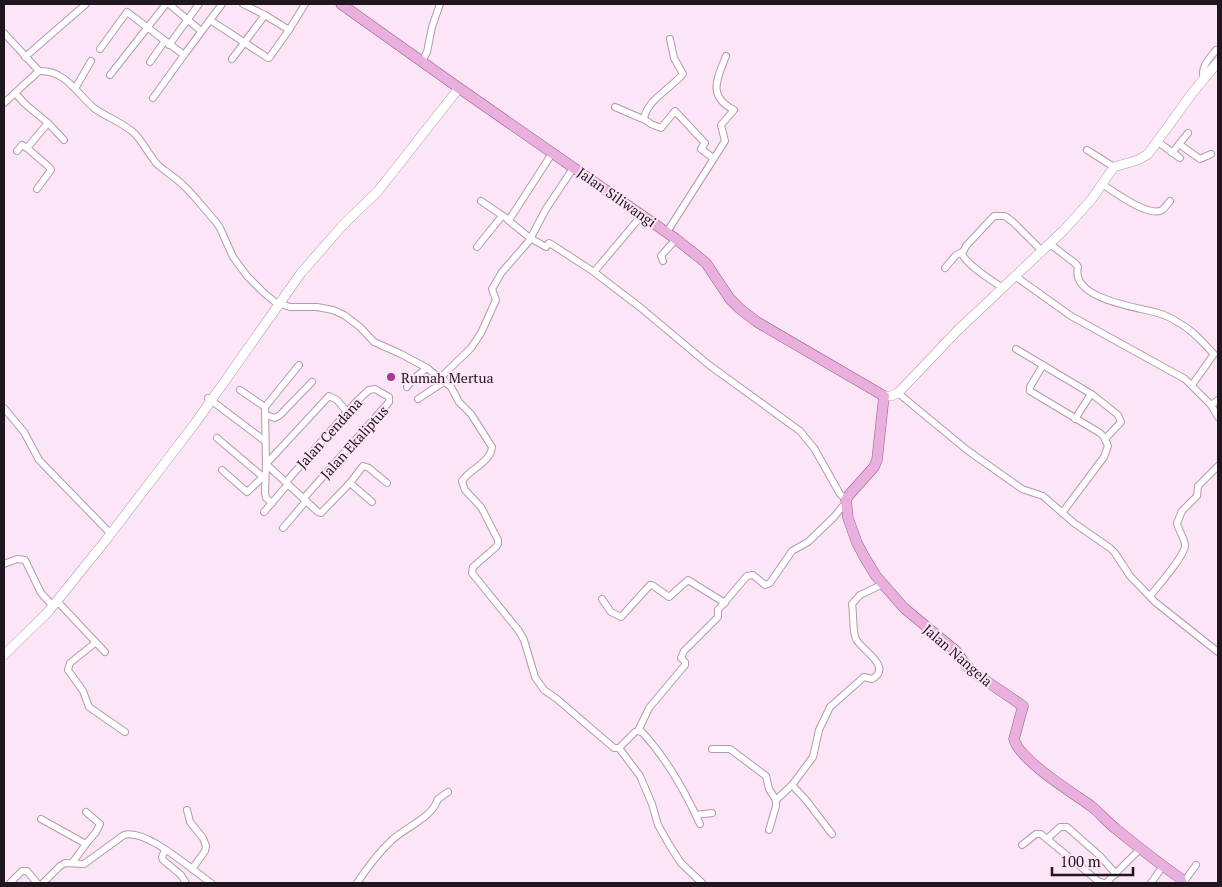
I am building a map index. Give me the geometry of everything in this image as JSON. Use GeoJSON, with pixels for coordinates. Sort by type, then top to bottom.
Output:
{"type":"FeatureCollection","features":[{"type":"Feature","properties":{"kind":"main road","name":"Jalan Siliwangi"},"geometry":{"type":"LineString","coordinates":[[341,4],[667,232],[706,263],[730,299],[751,317],[884,396]]}},
{"type":"Feature","properties":{"kind":"main road"},"geometry":{"type":"LineString","coordinates":[[846,503],[850,494],[867,476],[877,460],[884,396]]}},
{"type":"Feature","properties":{"kind":"main road","name":"Jalan Nangela"},"geometry":{"type":"LineString","coordinates":[[846,503],[848,518],[857,543],[869,565],[883,584],[904,608],[956,651],[973,672],[1023,706],[1014,739],[1015,743],[1029,760],[1090,805],[1140,849],[1180,878],[1182,883]]}},
{"type":"Feature","properties":{"kind":"street"},"geometry":{"type":"LineString","coordinates":[[25,57],[86,4]]}},
{"type":"Feature","properties":{"kind":"street"},"geometry":{"type":"LineString","coordinates":[[110,75],[167,4],[201,30]]}},
{"type":"Feature","properties":{"kind":"street"},"geometry":{"type":"LineString","coordinates":[[150,62],[188,20],[199,4]]}},
{"type":"Feature","properties":{"kind":"street"},"geometry":{"type":"LineString","coordinates":[[153,98],[201,30],[222,4]]}},
{"type":"Feature","properties":{"kind":"street"},"geometry":{"type":"LineString","coordinates":[[242,4],[265,14],[289,30]]}},
{"type":"Feature","properties":{"kind":"street"},"geometry":{"type":"LineString","coordinates":[[210,20],[269,58],[306,4]]}},
{"type":"Feature","properties":{"kind":"street"},"geometry":{"type":"LineString","coordinates":[[422,62],[427,52],[432,27],[440,4]]}},
{"type":"Feature","properties":{"kind":"street"},"geometry":{"type":"LineString","coordinates":[[100,49],[127,12],[184,55]]}},
{"type":"Feature","properties":{"kind":"street"},"geometry":{"type":"LineString","coordinates":[[232,59],[265,14]]}},
{"type":"Feature","properties":{"kind":"street"},"geometry":{"type":"LineString","coordinates":[[4,33],[39,71],[62,77],[76,87],[93,106],[136,135],[155,161],[186,187],[220,228],[228,249],[240,268],[259,289],[277,302],[290,307],[302,306],[333,310],[352,321],[374,342],[427,368],[442,379],[454,392],[459,402],[471,414],[492,447],[489,457],[465,477],[462,482],[465,490],[481,507],[498,540],[496,547],[473,567],[472,573],[519,631],[524,640],[535,677],[544,690],[614,748],[619,748],[640,776],[652,804],[658,825],[670,846],[681,863],[702,883]]}},
{"type":"Feature","properties":{"kind":"street"},"geometry":{"type":"LineString","coordinates":[[645,120],[645,114],[656,98],[683,74],[674,58],[670,39]]}},
{"type":"Feature","properties":{"kind":"street"},"geometry":{"type":"LineString","coordinates":[[1204,79],[1202,74],[1203,67],[1216,50]]}},
{"type":"Feature","properties":{"kind":"street"},"geometry":{"type":"LineString","coordinates":[[667,232],[725,141],[721,125],[734,110],[722,102],[717,93],[718,81],[726,56]]}},
{"type":"Feature","properties":{"kind":"street"},"geometry":{"type":"LineString","coordinates":[[76,87],[91,61]]}},
{"type":"Feature","properties":{"kind":"street"},"geometry":{"type":"LineString","coordinates":[[884,396],[898,393],[957,331],[1050,244],[1074,219],[1114,167],[1145,156],[1158,142],[1218,62]]}},
{"type":"Feature","properties":{"kind":"street"},"geometry":{"type":"LineString","coordinates":[[4,102],[39,71]]}},
{"type":"Feature","properties":{"kind":"street"},"geometry":{"type":"LineString","coordinates":[[4,655],[53,604],[133,501],[210,399],[277,302],[300,273],[342,225],[378,191],[397,169],[458,87]]}},
{"type":"Feature","properties":{"kind":"street"},"geometry":{"type":"LineString","coordinates":[[15,93],[64,140]]}},
{"type":"Feature","properties":{"kind":"street"},"geometry":{"type":"LineString","coordinates":[[615,106],[661,128],[675,111],[705,143],[701,150],[713,158]]}},
{"type":"Feature","properties":{"kind":"street"},"geometry":{"type":"LineString","coordinates":[[27,148],[48,123]]}},
{"type":"Feature","properties":{"kind":"street"},"geometry":{"type":"LineString","coordinates":[[1172,153],[1188,134]]}},
{"type":"Feature","properties":{"kind":"street"},"geometry":{"type":"LineString","coordinates":[[1158,142],[1180,158]]}},
{"type":"Feature","properties":{"kind":"street"},"geometry":{"type":"LineString","coordinates":[[1179,144],[1200,159],[1211,154]]}},
{"type":"Feature","properties":{"kind":"street"},"geometry":{"type":"LineString","coordinates":[[17,151],[22,145],[51,170],[37,189]]}},
{"type":"Feature","properties":{"kind":"street"},"geometry":{"type":"LineString","coordinates":[[1087,150],[1114,167]]}},
{"type":"Feature","properties":{"kind":"street"},"geometry":{"type":"LineString","coordinates":[[508,220],[553,152]]}},
{"type":"Feature","properties":{"kind":"street"},"geometry":{"type":"LineString","coordinates":[[418,399],[442,379],[468,351],[481,333],[496,300],[492,289],[502,272],[523,249],[546,209],[574,167]]}},
{"type":"Feature","properties":{"kind":"street"},"geometry":{"type":"LineString","coordinates":[[1102,184],[1152,212],[1162,210],[1170,201]]}},
{"type":"Feature","properties":{"kind":"street"},"geometry":{"type":"LineString","coordinates":[[481,201],[530,238],[546,248],[549,243],[552,244],[594,272],[641,308],[709,366],[800,431],[814,448],[846,503],[803,546],[792,551],[770,584],[766,585],[753,575],[749,575],[718,610],[718,617],[681,656],[685,665],[649,708],[638,731],[634,732],[619,748]]}},
{"type":"Feature","properties":{"kind":"street"},"geometry":{"type":"LineString","coordinates":[[594,272],[642,215]]}},
{"type":"Feature","properties":{"kind":"street"},"geometry":{"type":"LineString","coordinates":[[946,268],[994,216],[999,215],[1005,216],[1013,222],[1042,251]]}},
{"type":"Feature","properties":{"kind":"street"},"geometry":{"type":"LineString","coordinates":[[478,247],[502,216]]}},
{"type":"Feature","properties":{"kind":"street"},"geometry":{"type":"LineString","coordinates":[[663,261],[661,256],[676,239]]}},
{"type":"Feature","properties":{"kind":"street"},"geometry":{"type":"LineString","coordinates":[[1050,244],[1076,264],[1078,267],[1076,272],[1078,280],[1083,286],[1113,302],[1159,314],[1180,323],[1216,355],[1192,384]]}},
{"type":"Feature","properties":{"kind":"street"},"geometry":{"type":"LineString","coordinates":[[962,252],[963,257],[1003,288]]}},
{"type":"Feature","properties":{"kind":"street"},"geometry":{"type":"LineString","coordinates":[[1015,276],[1071,316],[1169,369],[1192,384],[1211,405],[1218,417]]}},
{"type":"Feature","properties":{"kind":"street"},"geometry":{"type":"LineString","coordinates":[[1016,349],[1091,394],[1118,415],[1120,420],[1118,426],[1105,439]]}},
{"type":"Feature","properties":{"kind":"street"},"geometry":{"type":"LineString","coordinates":[[272,503],[266,498],[264,476],[266,464],[265,407],[299,365]]}},
{"type":"Feature","properties":{"kind":"street"},"geometry":{"type":"LineString","coordinates":[[1044,365],[1030,387],[1030,391],[1100,433],[1108,446],[1107,453],[1062,513]]}},
{"type":"Feature","properties":{"kind":"street"},"geometry":{"type":"LineString","coordinates":[[407,387],[413,379],[427,368]]}},
{"type":"Feature","properties":{"kind":"street"},"geometry":{"type":"LineString","coordinates":[[266,416],[275,418],[280,415],[312,382]]}},
{"type":"Feature","properties":{"kind":"street","name":"Jalan Cendana"},"geometry":{"type":"LineString","coordinates":[[264,512],[347,412],[366,393],[374,389]]}},
{"type":"Feature","properties":{"kind":"street","name":"Jalan Ekaliptus"},"geometry":{"type":"LineString","coordinates":[[305,500],[389,402],[390,397],[374,389]]}},
{"type":"Feature","properties":{"kind":"street"},"geometry":{"type":"LineString","coordinates":[[240,390],[265,407]]}},
{"type":"Feature","properties":{"kind":"street"},"geometry":{"type":"LineString","coordinates":[[898,393],[967,450],[1022,489],[1043,496],[1074,523],[1110,548],[1130,576],[1150,596],[1218,652]]}},
{"type":"Feature","properties":{"kind":"street"},"geometry":{"type":"LineString","coordinates":[[1075,419],[1091,394]]}},
{"type":"Feature","properties":{"kind":"street"},"geometry":{"type":"LineString","coordinates":[[266,464],[329,396],[337,400],[347,412]]}},
{"type":"Feature","properties":{"kind":"street"},"geometry":{"type":"LineString","coordinates":[[210,399],[265,441]]}},
{"type":"Feature","properties":{"kind":"street"},"geometry":{"type":"LineString","coordinates":[[1211,405],[1218,400]]}},
{"type":"Feature","properties":{"kind":"street"},"geometry":{"type":"LineString","coordinates":[[4,408],[24,432],[39,460],[108,531]]}},
{"type":"Feature","properties":{"kind":"street"},"geometry":{"type":"LineString","coordinates":[[217,438],[264,476]]}},
{"type":"Feature","properties":{"kind":"street"},"geometry":{"type":"LineString","coordinates":[[266,464],[318,512],[324,512],[365,465],[387,483]]}},
{"type":"Feature","properties":{"kind":"street"},"geometry":{"type":"LineString","coordinates":[[1150,596],[1169,572],[1185,546],[1177,523],[1182,511],[1197,496],[1198,486],[1218,466]]}},
{"type":"Feature","properties":{"kind":"street"},"geometry":{"type":"LineString","coordinates":[[222,470],[247,492],[264,476]]}},
{"type":"Feature","properties":{"kind":"street"},"geometry":{"type":"LineString","coordinates":[[350,483],[372,502]]}},
{"type":"Feature","properties":{"kind":"street"},"geometry":{"type":"LineString","coordinates":[[283,528],[305,500]]}},
{"type":"Feature","properties":{"kind":"street"},"geometry":{"type":"LineString","coordinates":[[4,648],[44,610],[53,604],[133,501]]}},
{"type":"Feature","properties":{"kind":"street"},"geometry":{"type":"LineString","coordinates":[[4,564],[17,558],[25,560],[42,593],[105,652]]}},
{"type":"Feature","properties":{"kind":"street"},"geometry":{"type":"LineString","coordinates":[[602,599],[611,612],[621,617],[651,585],[669,597],[688,580],[725,603]]}},
{"type":"Feature","properties":{"kind":"street"},"geometry":{"type":"LineString","coordinates":[[776,800],[792,785],[813,756],[819,730],[830,707],[864,677],[872,679],[876,676],[879,669],[877,662],[855,638],[852,604],[860,596],[883,584]]}},
{"type":"Feature","properties":{"kind":"street"},"geometry":{"type":"LineString","coordinates":[[707,593],[713,586]]}},
{"type":"Feature","properties":{"kind":"street"},"geometry":{"type":"LineString","coordinates":[[95,642],[70,663],[68,670],[83,691],[89,707],[125,732]]}},
{"type":"Feature","properties":{"kind":"street"},"geometry":{"type":"LineString","coordinates":[[638,731],[650,741],[662,757],[679,783],[700,824]]}},
{"type":"Feature","properties":{"kind":"street"},"geometry":{"type":"LineString","coordinates":[[712,749],[730,749],[766,776],[769,789],[776,800],[775,811],[769,830]]}},
{"type":"Feature","properties":{"kind":"street"},"geometry":{"type":"LineString","coordinates":[[792,785],[832,834]]}},
{"type":"Feature","properties":{"kind":"street"},"geometry":{"type":"LineString","coordinates":[[357,883],[382,850],[393,839],[428,814],[436,805],[438,799],[448,792]]}},
{"type":"Feature","properties":{"kind":"street"},"geometry":{"type":"LineString","coordinates":[[187,810],[190,822],[203,838],[206,846],[205,851],[192,869]]}},
{"type":"Feature","properties":{"kind":"street"},"geometry":{"type":"LineString","coordinates":[[72,863],[100,824],[86,812]]}},
{"type":"Feature","properties":{"kind":"street"},"geometry":{"type":"LineString","coordinates":[[696,815],[712,813]]}},
{"type":"Feature","properties":{"kind":"street"},"geometry":{"type":"LineString","coordinates":[[41,819],[86,844]]}},
{"type":"Feature","properties":{"kind":"street"},"geometry":{"type":"LineString","coordinates":[[1047,839],[1060,827],[1066,827],[1100,856],[1116,874]]}},
{"type":"Feature","properties":{"kind":"street"},"geometry":{"type":"LineString","coordinates":[[43,883],[60,866],[66,863],[84,864],[124,835],[130,833],[138,835],[164,850],[210,883]]}},
{"type":"Feature","properties":{"kind":"street"},"geometry":{"type":"LineString","coordinates":[[1022,844],[1036,834],[1041,834],[1098,881],[1105,883],[1140,849]]}},
{"type":"Feature","properties":{"kind":"street"},"geometry":{"type":"LineString","coordinates":[[164,850],[163,860],[181,874],[186,883]]}},
{"type":"Feature","properties":{"kind":"street"},"geometry":{"type":"LineString","coordinates":[[1182,883],[1196,864]]}},
{"type":"Feature","properties":{"kind":"street"},"geometry":{"type":"LineString","coordinates":[[1151,883],[1163,866]]}},
{"type":"Feature","properties":{"kind":"street"},"geometry":{"type":"LineString","coordinates":[[10,883],[22,871],[27,871],[37,883]]}},
{"type":"Feature","properties":{"kind":"place","name":"Rumah Mertua"},"geometry":{"type":"Point","coordinates":[391,377]}}]}
